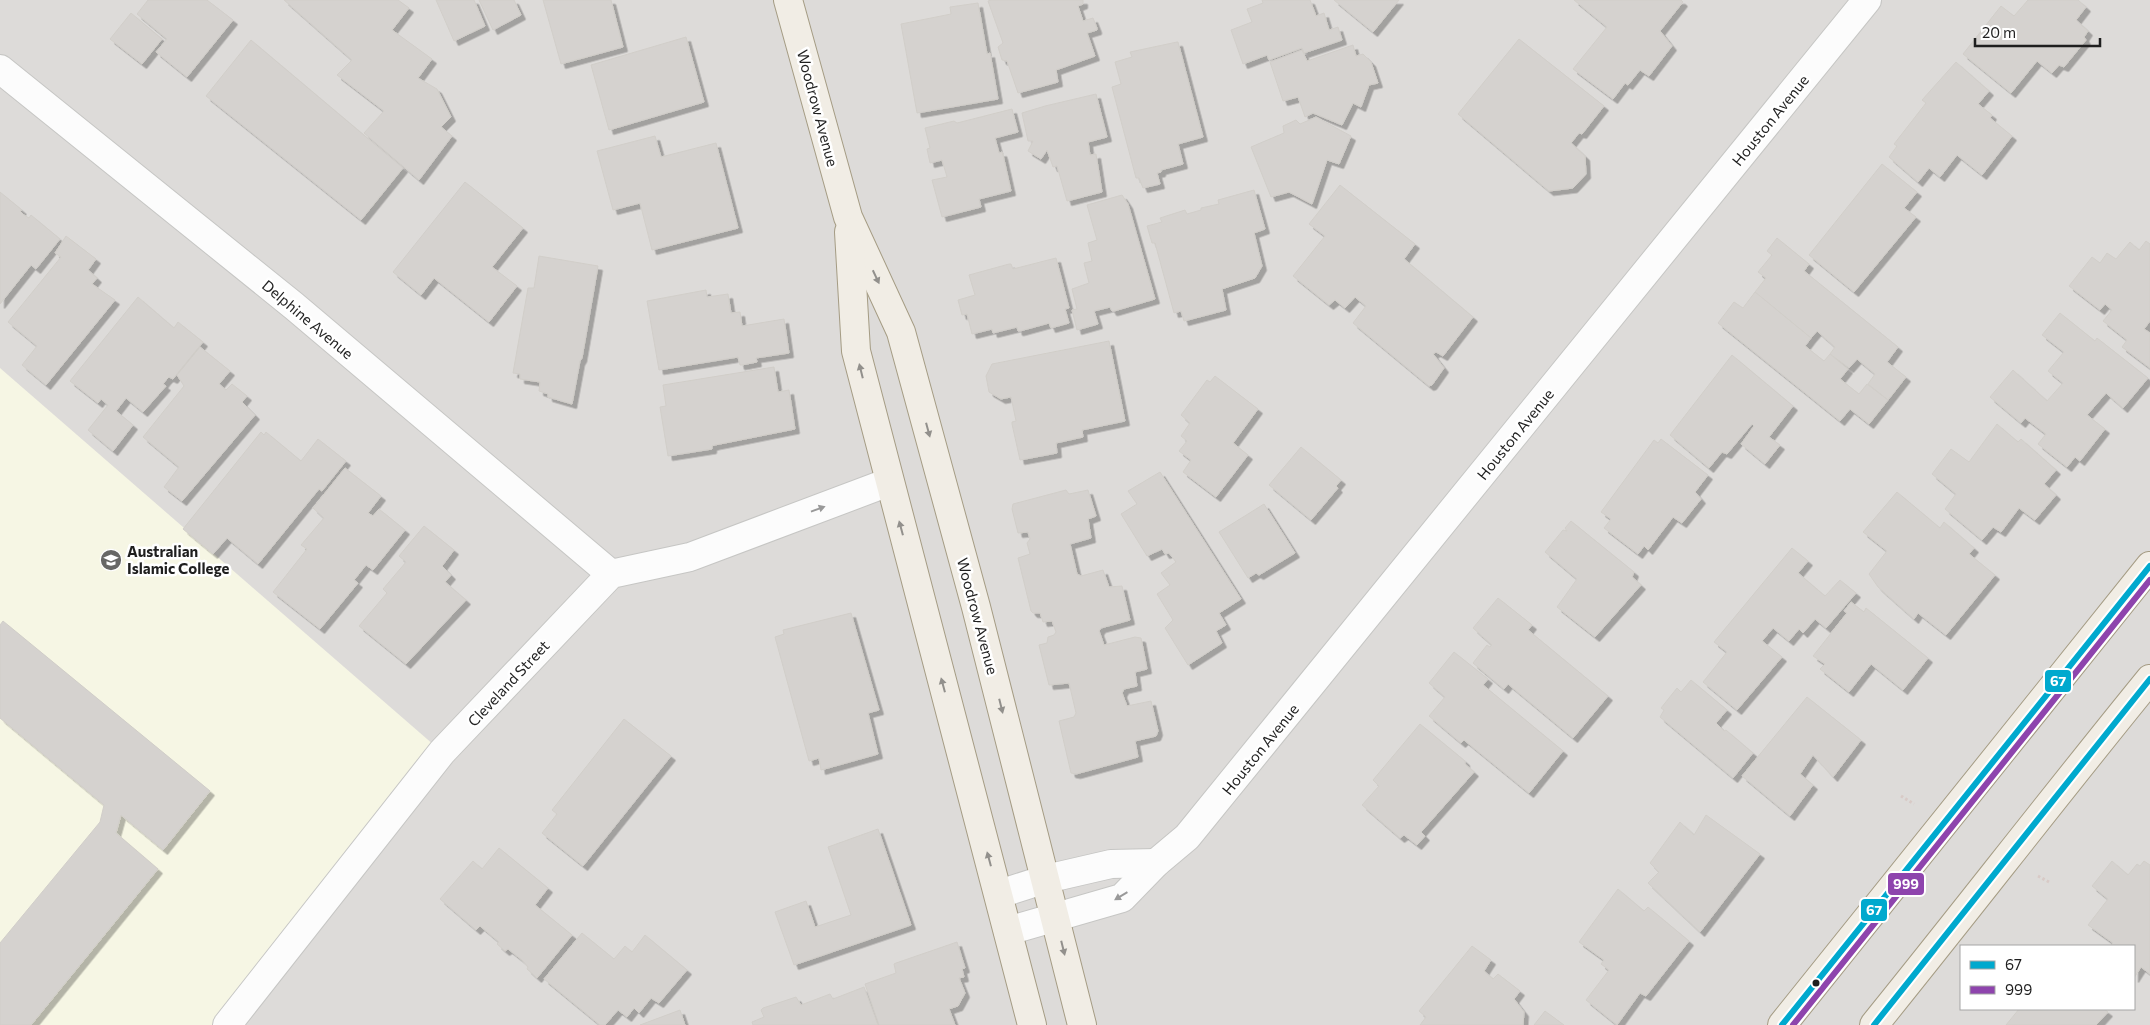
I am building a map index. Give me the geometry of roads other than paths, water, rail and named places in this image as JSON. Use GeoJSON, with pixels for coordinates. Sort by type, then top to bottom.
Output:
{"type":"FeatureCollection","features":[{"type":"Feature","properties":{"kind":"main road","name":"Woodrow Avenue"},"geometry":{"type":"LineString","coordinates":[[788,0],[848,217],[901,332],[976,607],[1082,1025]]}},
{"type":"Feature","properties":{"kind":"main road","name":"Woodrow Avenue"},"geometry":{"type":"LineString","coordinates":[[848,217],[856,351],[1032,1025]]}},
{"type":"Feature","properties":{"kind":"main road"},"geometry":{"type":"LineString","coordinates":[[1782,1025],[2150,566]]}},
{"type":"Feature","properties":{"kind":"main road"},"geometry":{"type":"LineString","coordinates":[[1874,1025],[2003,866],[2059,790],[2150,678]]}},
{"type":"Feature","properties":{"kind":"street","name":"Houston Avenue"},"geometry":{"type":"LineString","coordinates":[[1008,931],[1122,898],[1156,863],[1187,837],[1867,0]]}},
{"type":"Feature","properties":{"kind":"street","name":"Delphine Avenue"},"geometry":{"type":"LineString","coordinates":[[0,69],[294,306],[611,574]]}},
{"type":"Feature","properties":{"kind":"street"},"geometry":{"type":"LineString","coordinates":[[611,574],[690,557],[889,482]]}},
{"type":"Feature","properties":{"kind":"street","name":"Cleveland Street"},"geometry":{"type":"LineString","coordinates":[[227,1025],[442,752],[611,574]]}},
{"type":"Feature","properties":{"kind":"street"},"geometry":{"type":"LineString","coordinates":[[999,894],[1046,879],[1111,864],[1156,863]]}},
{"type":"Feature","properties":{"kind":"place","name":"Australian Islamic College"},"geometry":{"type":"Point","coordinates":[111,560]}}]}
